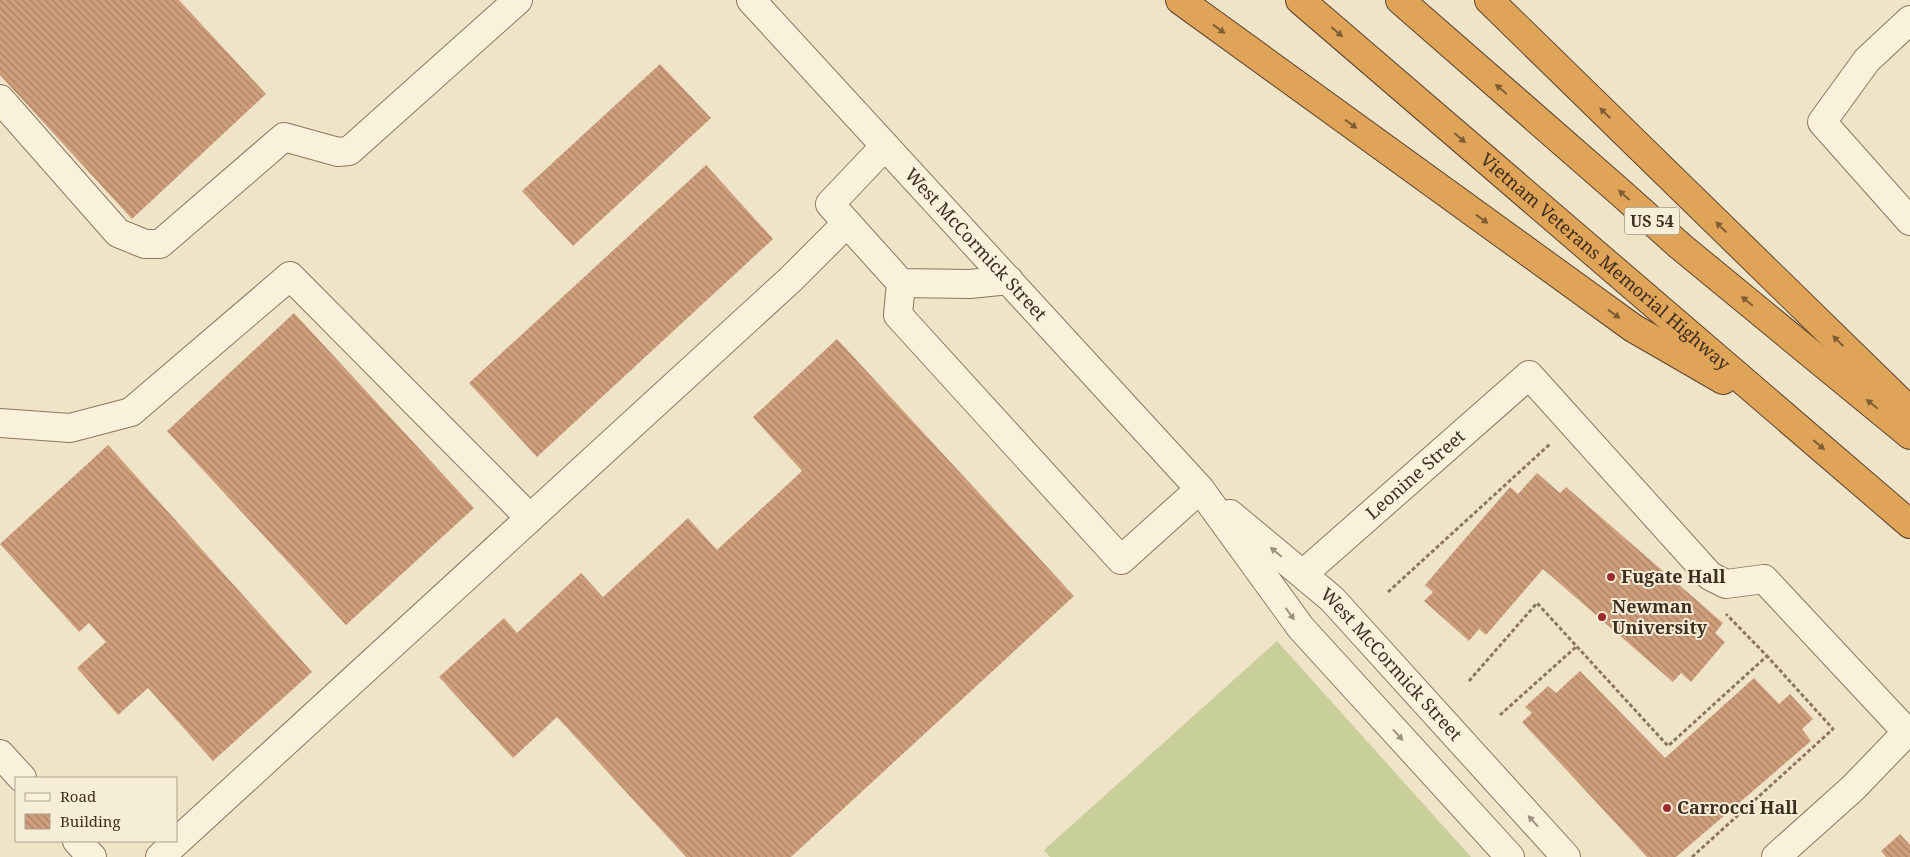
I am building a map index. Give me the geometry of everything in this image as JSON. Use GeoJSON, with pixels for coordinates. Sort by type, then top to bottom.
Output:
{"type":"FeatureCollection","features":[{"type":"Feature","properties":{"kind":"highway"},"geometry":{"type":"LineString","coordinates":[[1180,0],[1633,328],[1782,414]]}},
{"type":"Feature","properties":{"kind":"highway","name":"Vietnam Veterans Memorial Highway"},"geometry":{"type":"LineString","coordinates":[[1300,0],[1910,524]]}},
{"type":"Feature","properties":{"kind":"highway","name":"US 54"},"geometry":{"type":"LineString","coordinates":[[1400,0],[1622,193],[1680,246],[1910,435]]}},
{"type":"Feature","properties":{"kind":"highway"},"geometry":{"type":"LineString","coordinates":[[1490,0],[1910,411]]}},
{"type":"Feature","properties":{"kind":"street"},"geometry":{"type":"LineString","coordinates":[[0,99],[118,233],[145,244],[160,244],[284,137],[338,152],[349,151],[518,0]]}},
{"type":"Feature","properties":{"kind":"street","name":"West McCormick Street"},"geometry":{"type":"LineString","coordinates":[[751,0],[1200,489],[1301,628],[1510,857]]}},
{"type":"Feature","properties":{"kind":"street"},"geometry":{"type":"LineString","coordinates":[[1910,20],[1867,60],[1822,122],[1910,221]]}},
{"type":"Feature","properties":{"kind":"street"},"geometry":{"type":"LineString","coordinates":[[885,146],[830,204],[901,283],[970,284],[1009,280]]}},
{"type":"Feature","properties":{"kind":"street"},"geometry":{"type":"LineString","coordinates":[[178,841],[791,279],[847,223]]}},
{"type":"Feature","properties":{"kind":"street"},"geometry":{"type":"LineString","coordinates":[[0,423],[70,428],[132,412],[290,276],[530,518]]}},
{"type":"Feature","properties":{"kind":"street"},"geometry":{"type":"LineString","coordinates":[[901,283],[898,315],[1121,560],[1200,489]]}},
{"type":"Feature","properties":{"kind":"street","name":"Leonine Street"},"geometry":{"type":"LineString","coordinates":[[1303,574],[1529,375],[1710,576],[1726,584],[1764,579],[1907,732],[1853,788],[1776,857]]}},
{"type":"Feature","properties":{"kind":"street","name":"West McCormick Street"},"geometry":{"type":"LineString","coordinates":[[1200,489],[1332,599],[1566,857]]}},
{"type":"Feature","properties":{"kind":"street"},"geometry":{"type":"LineString","coordinates":[[0,754],[21,777]]}},
{"type":"Feature","properties":{"kind":"street"},"geometry":{"type":"LineString","coordinates":[[78,842],[92,857]]}},
{"type":"Feature","properties":{"kind":"street"},"geometry":{"type":"LineString","coordinates":[[160,857],[176,842]]}},
{"type":"Feature","properties":{"kind":"path"},"geometry":{"type":"LineString","coordinates":[[1388,592],[1557,438]]}},
{"type":"Feature","properties":{"kind":"path"},"geometry":{"type":"LineString","coordinates":[[1469,680],[1537,603],[1668,746],[1767,656]]}},
{"type":"Feature","properties":{"kind":"path"},"geometry":{"type":"LineString","coordinates":[[1692,857],[1832,729],[1767,656],[1721,610]]}},
{"type":"Feature","properties":{"kind":"path"},"geometry":{"type":"LineString","coordinates":[[1500,714],[1576,646]]}},
{"type":"Feature","properties":{"kind":"green space"},"geometry":{"type":"Polygon","coordinates":[[[1277,641],[1471,857],[1050,857],[1044,850],[1277,641]]]}},
{"type":"Feature","properties":{"kind":"building"},"geometry":{"type":"Polygon","coordinates":[[[0,0],[179,0],[266,94],[132,219],[0,75],[0,0]]]}},
{"type":"Feature","properties":{"kind":"building"},"geometry":{"type":"Polygon","coordinates":[[[660,64],[711,118],[573,246],[522,191],[660,64]]]}},
{"type":"Feature","properties":{"kind":"building"},"geometry":{"type":"Polygon","coordinates":[[[706,165],[773,239],[537,457],[469,383],[706,165]]]}},
{"type":"Feature","properties":{"kind":"building"},"geometry":{"type":"Polygon","coordinates":[[[294,313],[474,508],[346,625],[167,431],[294,313]]]}},
{"type":"Feature","properties":{"kind":"building"},"geometry":{"type":"Polygon","coordinates":[[[837,339],[1074,596],[791,857],[686,857],[557,717],[513,758],[439,677],[504,618],[517,633],[581,573],[603,597],[688,518],[717,550],[802,471],[753,417],[837,339]]]}},
{"type":"Feature","properties":{"kind":"building"},"geometry":{"type":"Polygon","coordinates":[[[108,445],[312,672],[213,761],[148,688],[118,715],[77,668],[106,642],[89,623],[79,632],[0,544],[108,445]]]}},
{"type":"Feature","properties":{"kind":"building","name":"Fugate Hall"},"geometry":{"type":"Polygon","coordinates":[[[1537,473],[1560,493],[1566,487],[1723,623],[1715,633],[1725,642],[1691,682],[1681,673],[1673,682],[1543,569],[1486,635],[1479,629],[1469,641],[1424,601],[1433,592],[1425,585],[1510,487],[1518,494],[1537,473]]]}},
{"type":"Feature","properties":{"kind":"building","name":"Carrocci Hall"},"geometry":{"type":"Polygon","coordinates":[[[1580,671],[1665,758],[1754,678],[1779,704],[1790,694],[1813,719],[1802,729],[1811,741],[1676,857],[1647,857],[1522,722],[1532,713],[1525,707],[1548,686],[1556,693],[1580,671]]]}},
{"type":"Feature","properties":{"kind":"building"},"geometry":{"type":"Polygon","coordinates":[[[1900,834],[1910,845],[1910,857],[1886,857],[1881,851],[1900,834]]]}},
{"type":"Feature","properties":{"kind":"place","name":"Fugate Hall"},"geometry":{"type":"Point","coordinates":[1611,577]}},
{"type":"Feature","properties":{"kind":"place","name":"Newman University"},"geometry":{"type":"Point","coordinates":[1602,617]}},
{"type":"Feature","properties":{"kind":"place","name":"Carrocci Hall"},"geometry":{"type":"Point","coordinates":[1667,808]}}]}
